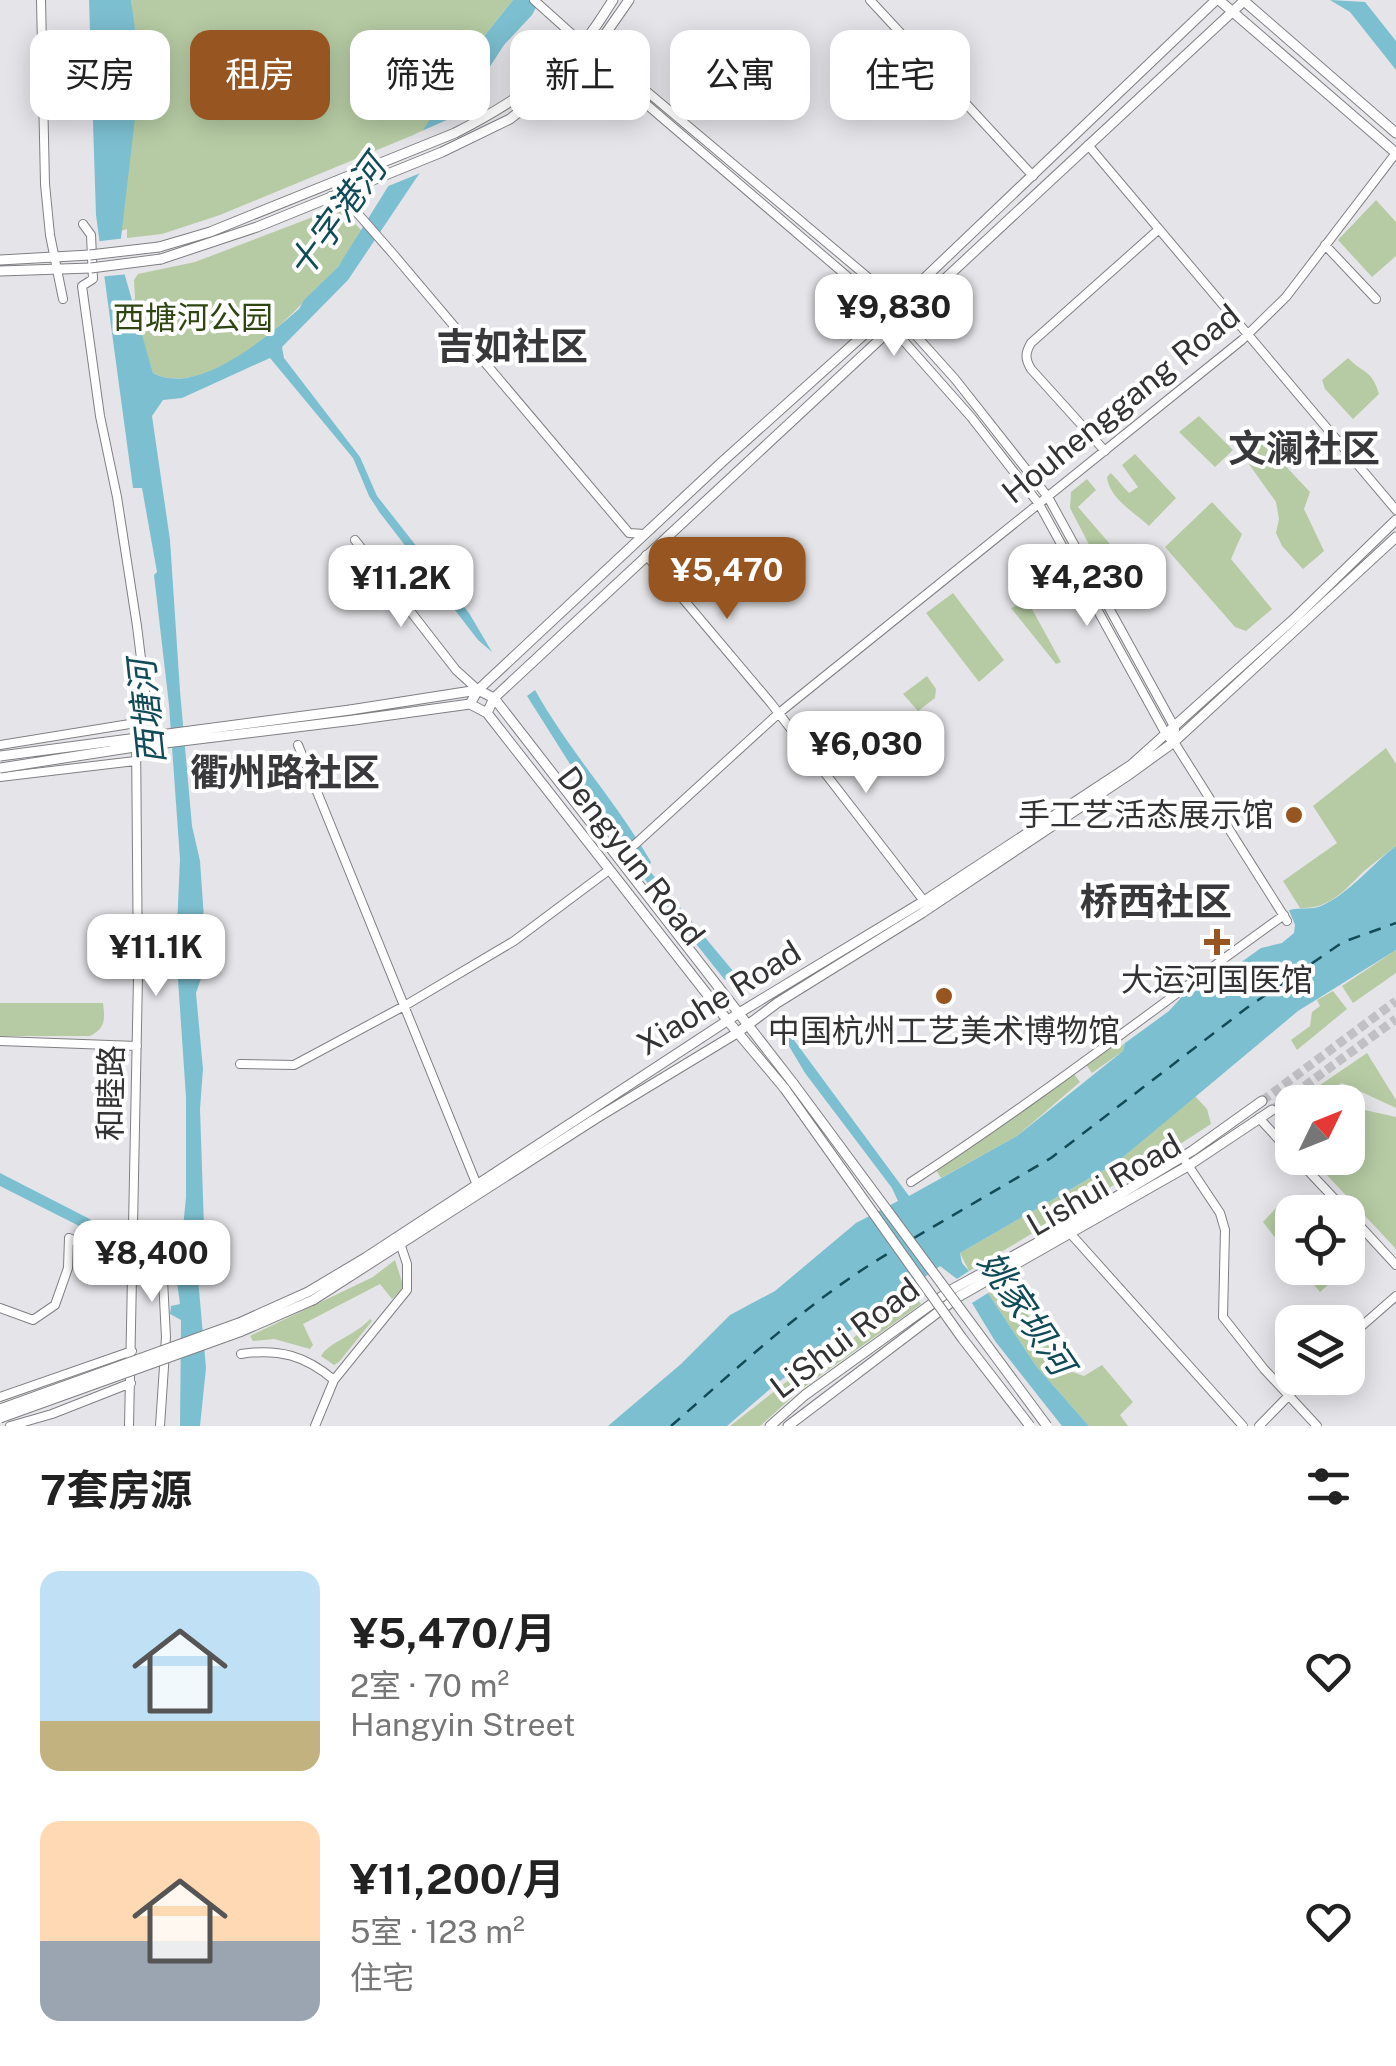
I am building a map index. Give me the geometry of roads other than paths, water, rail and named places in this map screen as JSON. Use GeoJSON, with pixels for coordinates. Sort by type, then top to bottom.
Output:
{"type":"FeatureCollection","features":[{"type":"Feature","properties":{"kind":"main road"},"geometry":{"type":"LineString","coordinates":[[593,30],[613,0]]}},
{"type":"Feature","properties":{"kind":"main road"},"geometry":{"type":"LineString","coordinates":[[608,30],[629,0]]}},
{"type":"Feature","properties":{"kind":"main road"},"geometry":{"type":"LineString","coordinates":[[0,756],[470,704],[478,690],[896,306],[1218,0],[1396,153]]}},
{"type":"Feature","properties":{"kind":"main road"},"geometry":{"type":"LineString","coordinates":[[487,713],[494,698],[646,554],[894,330],[1244,0],[1396,132]]}},
{"type":"Feature","properties":{"kind":"main road"},"geometry":{"type":"LineString","coordinates":[[0,260],[90,268],[161,260],[257,227],[357,185],[510,102]]}},
{"type":"Feature","properties":{"kind":"main road"},"geometry":{"type":"LineString","coordinates":[[0,271],[159,247],[210,232],[490,130],[510,119]]}},
{"type":"Feature","properties":{"kind":"main road","name":"Xiaohe Road"},"geometry":{"type":"LineString","coordinates":[[0,1418],[171,1358],[310,1296],[401,1246],[478,1189],[737,1033],[920,914],[1172,735],[1396,520]]}},
{"type":"Feature","properties":{"kind":"main road","name":"Xiaohe Road"},"geometry":{"type":"LineString","coordinates":[[0,1409],[310,1296],[478,1189],[739,1013],[924,901],[1131,765],[1172,735],[1396,537]]}},
{"type":"Feature","properties":{"kind":"main road"},"geometry":{"type":"LineString","coordinates":[[0,768],[352,715],[478,690],[494,698],[623,855],[789,1086]]}},
{"type":"Feature","properties":{"kind":"main road","name":"Dengyun Road"},"geometry":{"type":"LineString","coordinates":[[470,704],[487,713],[737,1033],[789,1086],[1047,1426]]}},
{"type":"Feature","properties":{"kind":"main road","name":"Dengyun Road"},"geometry":{"type":"LineString","coordinates":[[789,1086],[951,1323],[1030,1426]]}},
{"type":"Feature","properties":{"kind":"main road","name":"Lishui Road"},"geometry":{"type":"LineString","coordinates":[[1068,1231],[1262,1100]]}},
{"type":"Feature","properties":{"kind":"main road","name":"Lishui Road"},"geometry":{"type":"LineString","coordinates":[[954,1293],[1188,1166],[1272,1110]]}},
{"type":"Feature","properties":{"kind":"main road","name":"LiShui Road"},"geometry":{"type":"LineString","coordinates":[[770,1426],[805,1395],[954,1293]]}},
{"type":"Feature","properties":{"kind":"main road","name":"LiShui Road"},"geometry":{"type":"LineString","coordinates":[[788,1426],[954,1293]]}},
{"type":"Feature","properties":{"kind":"street"},"geometry":{"type":"LineString","coordinates":[[41,0],[45,184],[63,299]]}},
{"type":"Feature","properties":{"kind":"street"},"geometry":{"type":"LineString","coordinates":[[534,0],[568,30]]}},
{"type":"Feature","properties":{"kind":"street"},"geometry":{"type":"LineString","coordinates":[[870,0],[1033,176]]}},
{"type":"Feature","properties":{"kind":"street"},"geometry":{"type":"LineString","coordinates":[[650,99],[877,285],[896,306],[902,320],[955,378],[1048,497],[1172,735]]}},
{"type":"Feature","properties":{"kind":"street"},"geometry":{"type":"LineString","coordinates":[[650,102],[869,294],[887,314],[894,330],[970,417],[1038,504],[1172,735],[1286,918],[911,1182]]}},
{"type":"Feature","properties":{"kind":"street"},"geometry":{"type":"LineString","coordinates":[[1088,145],[1396,510]]}},
{"type":"Feature","properties":{"kind":"street","name":"Houhenggang Road"},"geometry":{"type":"LineString","coordinates":[[623,855],[779,713],[1247,335],[1286,297],[1396,153]]}},
{"type":"Feature","properties":{"kind":"street"},"geometry":{"type":"LineString","coordinates":[[352,207],[357,185]]}},
{"type":"Feature","properties":{"kind":"street"},"geometry":{"type":"LineString","coordinates":[[331,196],[360,216],[629,534],[626,552]]}},
{"type":"Feature","properties":{"kind":"street"},"geometry":{"type":"LineString","coordinates":[[0,745],[142,722],[147,707],[82,286],[93,279],[91,235],[84,224]]}},
{"type":"Feature","properties":{"kind":"street"},"geometry":{"type":"LineString","coordinates":[[1105,451],[1031,369],[1026,352],[1031,343],[1158,230]]}},
{"type":"Feature","properties":{"kind":"street"},"geometry":{"type":"LineString","coordinates":[[1325,245],[1376,299]]}},
{"type":"Feature","properties":{"kind":"street"},"geometry":{"type":"LineString","coordinates":[[1318,418],[1327,410]]}},
{"type":"Feature","properties":{"kind":"street"},"geometry":{"type":"LineString","coordinates":[[629,534],[645,534]]}},
{"type":"Feature","properties":{"kind":"street"},"geometry":{"type":"LineString","coordinates":[[355,540],[456,670],[478,690]]}},
{"type":"Feature","properties":{"kind":"street"},"geometry":{"type":"LineString","coordinates":[[646,554],[779,713],[924,901]]}},
{"type":"Feature","properties":{"kind":"street","name":"和睦路"},"geometry":{"type":"LineString","coordinates":[[129,1426],[137,1046],[135,761],[136,733],[142,722]]}},
{"type":"Feature","properties":{"kind":"street"},"geometry":{"type":"LineString","coordinates":[[298,745],[478,1189]]}},
{"type":"Feature","properties":{"kind":"street"},"geometry":{"type":"LineString","coordinates":[[0,776],[135,761]]}},
{"type":"Feature","properties":{"kind":"street"},"geometry":{"type":"LineString","coordinates":[[240,1064],[294,1065],[406,1006],[514,942],[609,870]]}},
{"type":"Feature","properties":{"kind":"street"},"geometry":{"type":"LineString","coordinates":[[0,1041],[137,1046]]}},
{"type":"Feature","properties":{"kind":"street"},"geometry":{"type":"LineString","coordinates":[[1260,1118],[1275,1135]]}},
{"type":"Feature","properties":{"kind":"street"},"geometry":{"type":"LineString","coordinates":[[1182,1156],[1220,1213],[1225,1230],[1223,1317],[1318,1426]]}},
{"type":"Feature","properties":{"kind":"street"},"geometry":{"type":"LineString","coordinates":[[1312,1175],[1330,1195]]}},
{"type":"Feature","properties":{"kind":"street"},"geometry":{"type":"LineString","coordinates":[[1068,1231],[1243,1426]]}},
{"type":"Feature","properties":{"kind":"street"},"geometry":{"type":"LineString","coordinates":[[1365,1232],[1396,1265]]}},
{"type":"Feature","properties":{"kind":"street"},"geometry":{"type":"LineString","coordinates":[[0,1308],[33,1320],[55,1305],[68,1268],[70,1238],[134,1262]]}},
{"type":"Feature","properties":{"kind":"street"},"geometry":{"type":"LineString","coordinates":[[315,1426],[334,1380],[407,1290],[407,1264],[401,1246]]}},
{"type":"Feature","properties":{"kind":"street"},"geometry":{"type":"LineString","coordinates":[[160,1426],[166,1337],[162,1261]]}},
{"type":"Feature","properties":{"kind":"street"},"geometry":{"type":"LineString","coordinates":[[1365,1323],[1396,1296]]}},
{"type":"Feature","properties":{"kind":"street"},"geometry":{"type":"LineString","coordinates":[[0,1397],[132,1351]]}},
{"type":"Feature","properties":{"kind":"street"},"geometry":{"type":"LineString","coordinates":[[241,1354],[283,1353],[312,1361],[334,1380]]}},
{"type":"Feature","properties":{"kind":"street"},"geometry":{"type":"LineString","coordinates":[[10,1426],[52,1414],[131,1382]]}},
{"type":"Feature","properties":{"kind":"street"},"geometry":{"type":"LineString","coordinates":[[1259,1426],[1289,1396]]}},
{"type":"Feature","properties":{"kind":"water"},"geometry":{"type":"Polygon","coordinates":[[[89,0],[131,0],[135,30],[90,30],[89,0]]]}},
{"type":"Feature","properties":{"kind":"water"},"geometry":{"type":"Polygon","coordinates":[[[513,0],[540,0],[518,30],[510,30],[510,39],[490,66],[489,30],[513,0]]]}},
{"type":"Feature","properties":{"kind":"water"},"geometry":{"type":"Polygon","coordinates":[[[1330,0],[1365,2],[1396,41],[1396,70],[1350,12],[1330,0]]]}},
{"type":"Feature","properties":{"kind":"water"},"geometry":{"type":"Polygon","coordinates":[[[93,120],[135,120],[119,255],[153,373],[171,378],[190,377],[210,371],[250,348],[299,309],[338,267],[429,120],[459,120],[348,280],[282,347],[284,358],[360,457],[377,496],[469,613],[492,652],[478,640],[380,513],[353,458],[270,358],[182,398],[163,400],[152,416],[170,540],[180,691],[207,961],[196,993],[203,1069],[200,1109],[204,1227],[198,1279],[206,1368],[200,1426],[180,1426],[181,1320],[170,1314],[171,1306],[180,1304],[174,1259],[107,1240],[0,1186],[0,1173],[119,1234],[175,1252],[181,1248],[186,1197],[186,1097],[176,950],[180,859],[169,705],[154,575],[157,572],[142,488],[133,488],[96,215],[93,120]]]}},
{"type":"Feature","properties":{"kind":"water"},"geometry":{"type":"Polygon","coordinates":[[[535,690],[651,862],[648,869],[733,971],[739,986],[724,979],[635,867],[527,696],[535,690]]]}},
{"type":"Feature","properties":{"kind":"water"},"geometry":{"type":"Polygon","coordinates":[[[1396,846],[1396,950],[1298,1011],[1116,1163],[960,1253],[969,1271],[957,1279],[940,1266],[777,1383],[727,1426],[608,1426],[681,1364],[730,1315],[775,1291],[856,1223],[898,1201],[805,1073],[780,1031],[791,1036],[909,1196],[1017,1136],[1123,1051],[1125,1043],[1169,1011],[1189,989],[1192,993],[1234,962],[1240,963],[1261,948],[1282,943],[1294,933],[1289,910],[1331,901],[1396,846]]]}},
{"type":"Feature","properties":{"kind":"water"},"geometry":{"type":"Polygon","coordinates":[[[988,1293],[1036,1366],[1089,1426],[1062,1426],[995,1341],[972,1303],[988,1293]]]}},
{"type":"Feature","properties":{"kind":"tunnel"},"geometry":{"type":"LineString","coordinates":[[1262,1101],[1396,1001]]}},
{"type":"Feature","properties":{"kind":"tunnel"},"geometry":{"type":"LineString","coordinates":[[1272,1110],[1396,1019]]}},
{"type":"Feature","properties":{"kind":"place","name":"手工艺活态展示馆"},"geometry":{"type":"Point","coordinates":[1294,815]}},
{"type":"Feature","properties":{"kind":"place","name":"大运河国医馆"},"geometry":{"type":"Point","coordinates":[1217,942]}},
{"type":"Feature","properties":{"kind":"place","name":"中国杭州工艺美术博物馆"},"geometry":{"type":"Point","coordinates":[944,996]}},
{"type":"Feature","properties":{"kind":"district","name":"吉如社区"},"geometry":{"type":"Point","coordinates":[512,347]}},
{"type":"Feature","properties":{"kind":"district","name":"文澜社区"},"geometry":{"type":"Point","coordinates":[1304,449]}},
{"type":"Feature","properties":{"kind":"district","name":"衢州路社区"},"geometry":{"type":"Point","coordinates":[285,773]}},
{"type":"Feature","properties":{"kind":"district","name":"桥西社区"},"geometry":{"type":"Point","coordinates":[1156,902]}},
{"type":"Feature","properties":{"kind":"water label","name":"十字港河"},"geometry":{"type":"Point","coordinates":[337,217]}},
{"type":"Feature","properties":{"kind":"water label","name":"西塘河"},"geometry":{"type":"Point","coordinates":[147,712]}},
{"type":"Feature","properties":{"kind":"water label","name":"姚家坝河"},"geometry":{"type":"Point","coordinates":[1026,1313]}},
{"type":"Feature","properties":{"kind":"park label","name":"西塘河公园"},"geometry":{"type":"Point","coordinates":[193,318]}}]}
